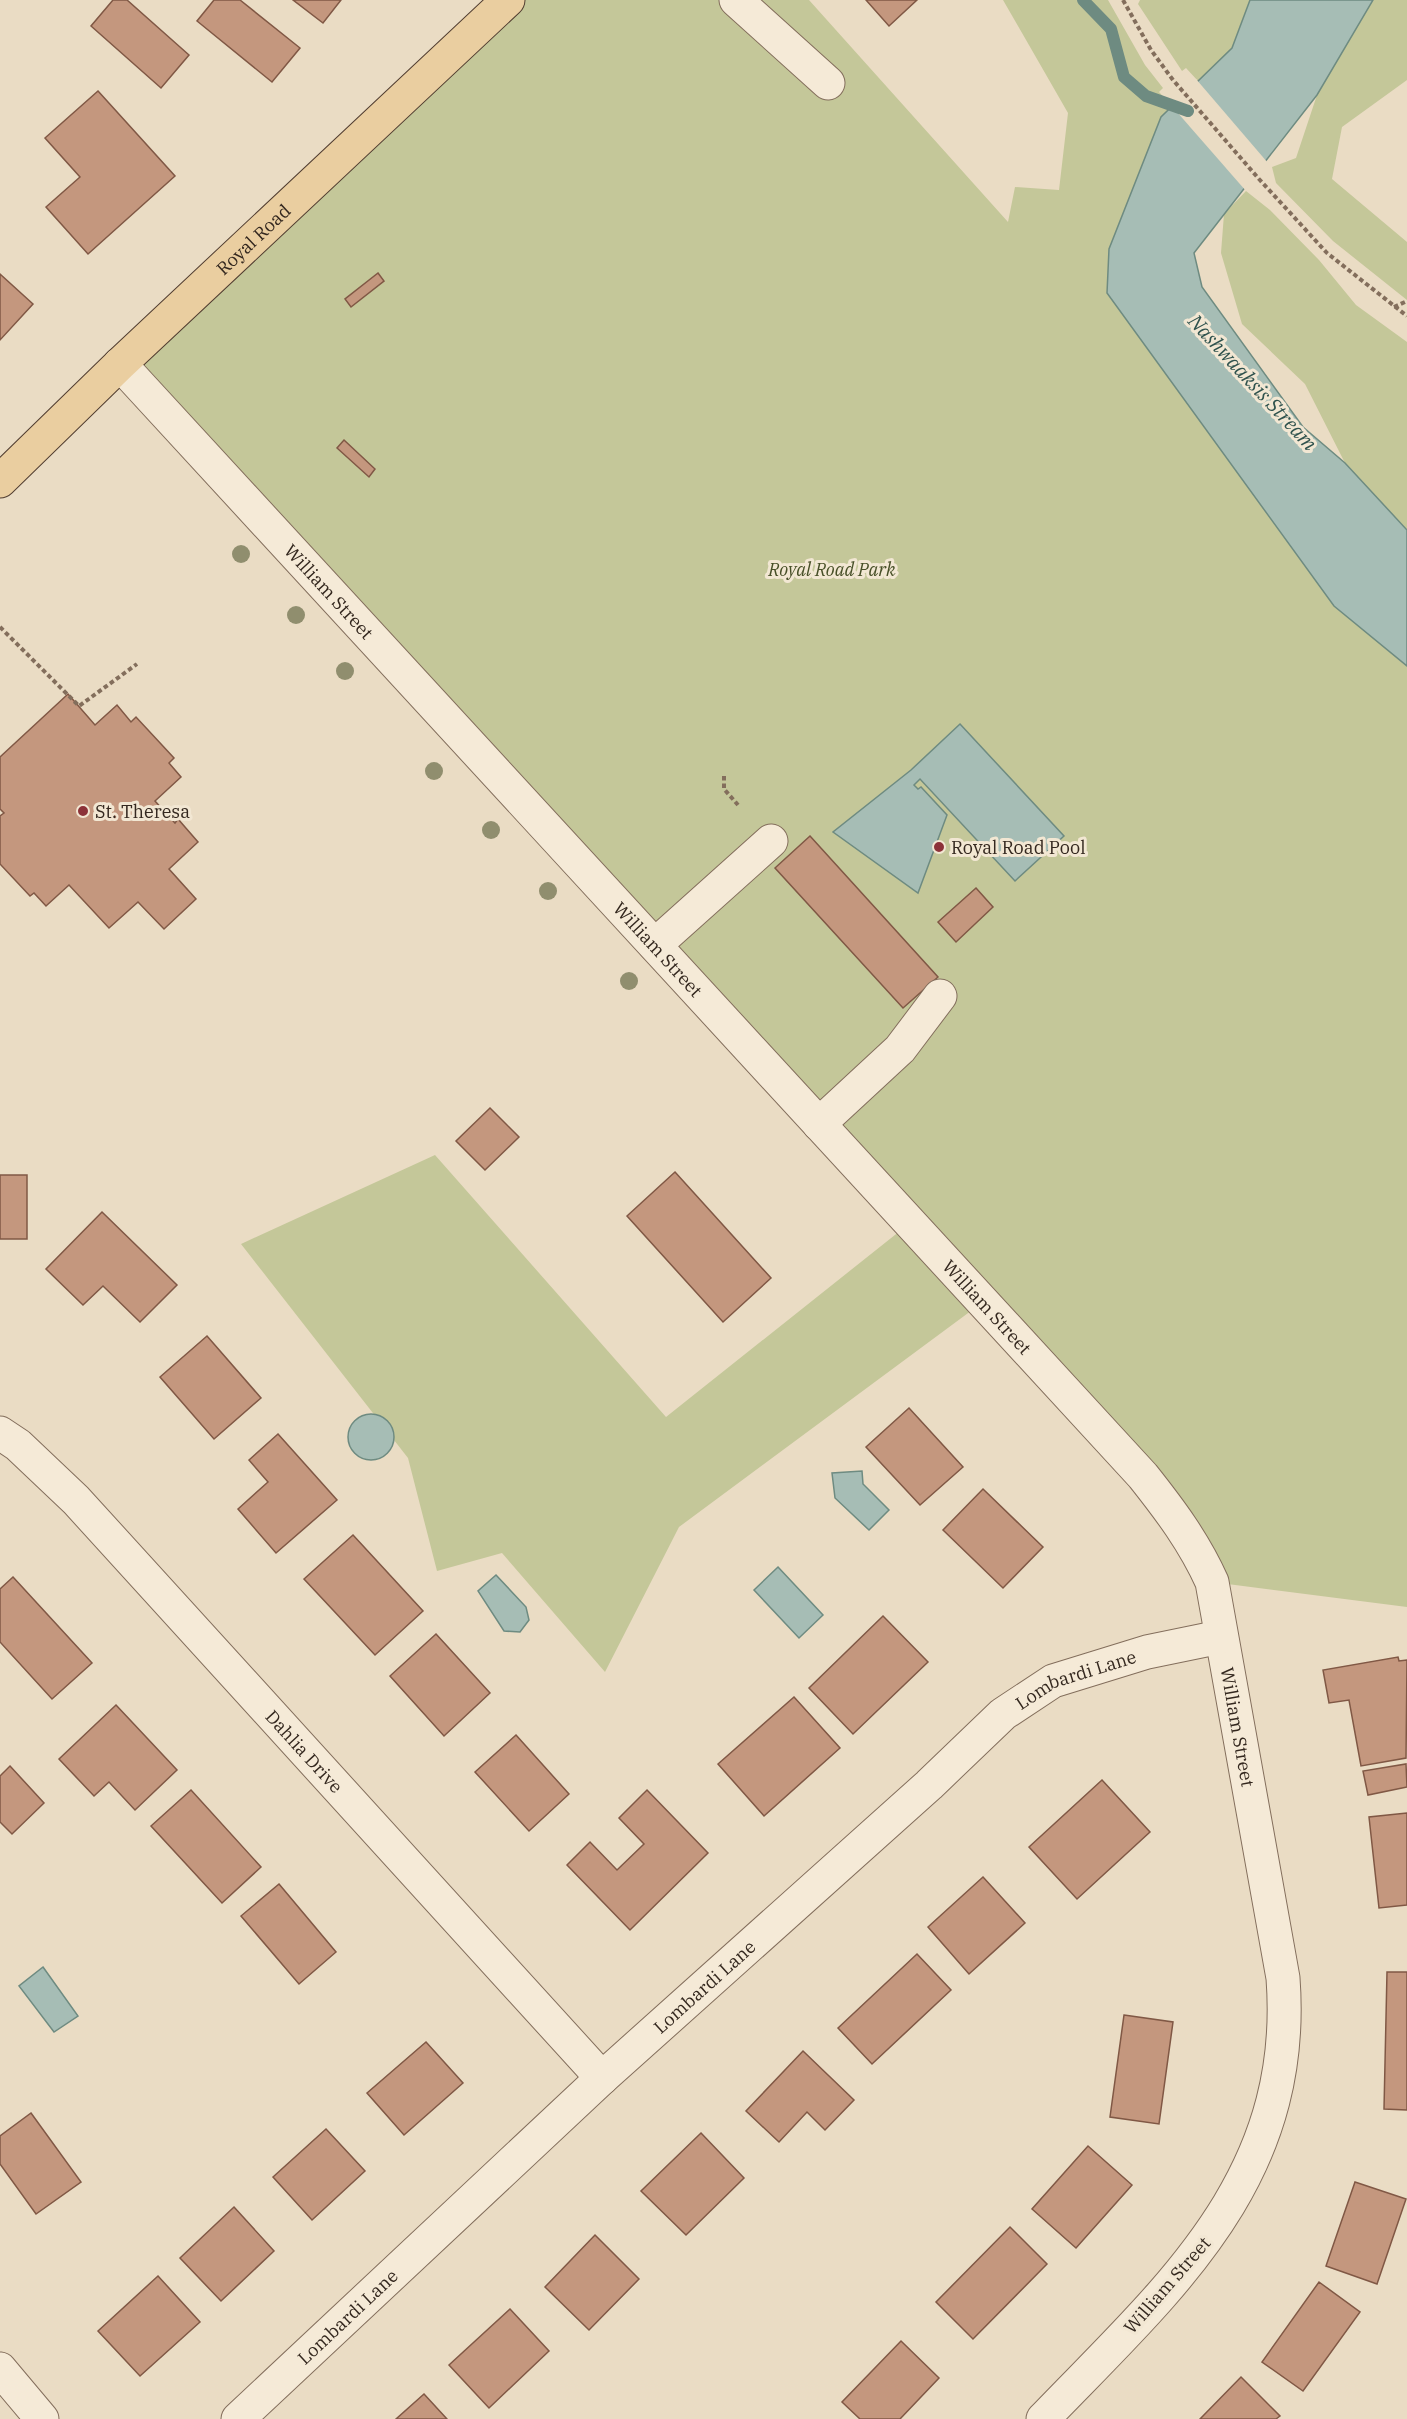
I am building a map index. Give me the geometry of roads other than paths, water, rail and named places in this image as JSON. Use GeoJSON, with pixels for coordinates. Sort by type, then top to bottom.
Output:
{"type":"FeatureCollection","features":[{"type":"Feature","properties":{"kind":"main road","name":"Royal Road"},"geometry":{"type":"LineString","coordinates":[[0,482],[120,364],[508,0]]}},
{"type":"Feature","properties":{"kind":"street"},"geometry":{"type":"LineString","coordinates":[[736,0],[828,83]]}},
{"type":"Feature","properties":{"kind":"street","name":"William Street"},"geometry":{"type":"LineString","coordinates":[[120,364],[1143,1476],[1176,1516],[1197,1549],[1212,1582],[1282,1978],[1285,2011],[1278,2082],[1264,2128],[1240,2184],[1199,2252],[1175,2281],[1043,2419]]}},
{"type":"Feature","properties":{"kind":"street"},"geometry":{"type":"LineString","coordinates":[[655,945],[771,840]]}},
{"type":"Feature","properties":{"kind":"street"},"geometry":{"type":"LineString","coordinates":[[819,1124],[900,1049],[940,996]]}},
{"type":"Feature","properties":{"kind":"street","name":"Dahlia Drive"},"geometry":{"type":"LineString","coordinates":[[0,1433],[18,1445],[76,1500],[603,2078]]}},
{"type":"Feature","properties":{"kind":"street","name":"Lombardi Lane"},"geometry":{"type":"LineString","coordinates":[[238,2419],[603,2078],[920,1793],[1003,1714],[1053,1681],[1147,1652],[1220,1637]]}},
{"type":"Feature","properties":{"kind":"street"},"geometry":{"type":"LineString","coordinates":[[0,2369],[42,2419]]}},
{"type":"Feature","properties":{"kind":"water","name":"Nashwaaksis Stream"},"geometry":{"type":"Polygon","coordinates":[[[1250,0],[1373,0],[1317,95],[1194,253],[1202,287],[1303,427],[1345,463],[1407,530],[1407,666],[1334,606],[1107,293],[1109,249],[1161,117],[1232,48],[1250,0]]]}},
{"type":"Feature","properties":{"kind":"water"},"geometry":{"type":"Polygon","coordinates":[[[960,724],[1064,836],[1015,881],[920,779],[914,785],[918,789],[921,787],[947,815],[918,893],[833,832],[911,770],[960,724]]]}},
{"type":"Feature","properties":{"kind":"water"},"geometry":{"type":"Polygon","coordinates":[[[371,1414],[387,1421],[394,1437],[387,1453],[371,1460],[355,1453],[348,1437],[355,1421],[371,1414]]]}},
{"type":"Feature","properties":{"kind":"water"},"geometry":{"type":"Polygon","coordinates":[[[862,1471],[863,1484],[889,1510],[869,1530],[835,1498],[832,1473],[862,1471]]]}},
{"type":"Feature","properties":{"kind":"water"},"geometry":{"type":"Polygon","coordinates":[[[778,1567],[823,1615],[799,1638],[754,1590],[778,1567]]]}},
{"type":"Feature","properties":{"kind":"water"},"geometry":{"type":"Polygon","coordinates":[[[496,1575],[526,1607],[529,1620],[520,1632],[504,1631],[478,1591],[496,1575]]]}},
{"type":"Feature","properties":{"kind":"water"},"geometry":{"type":"Polygon","coordinates":[[[43,1967],[78,2016],[54,2032],[19,1986],[43,1967]]]}},
{"type":"Feature","properties":{"kind":"waterway"},"geometry":{"type":"LineString","coordinates":[[1083,0],[1111,29],[1124,77],[1146,96],[1188,111]]}},
{"type":"Feature","properties":{"kind":"place","name":"St. Theresa"},"geometry":{"type":"Point","coordinates":[83,811]}},
{"type":"Feature","properties":{"kind":"place","name":"Royal Road Pool"},"geometry":{"type":"Point","coordinates":[939,847]}},
{"type":"Feature","properties":{"kind":"park label","name":"Royal Road Park"},"geometry":{"type":"Point","coordinates":[832,569]}}]}
